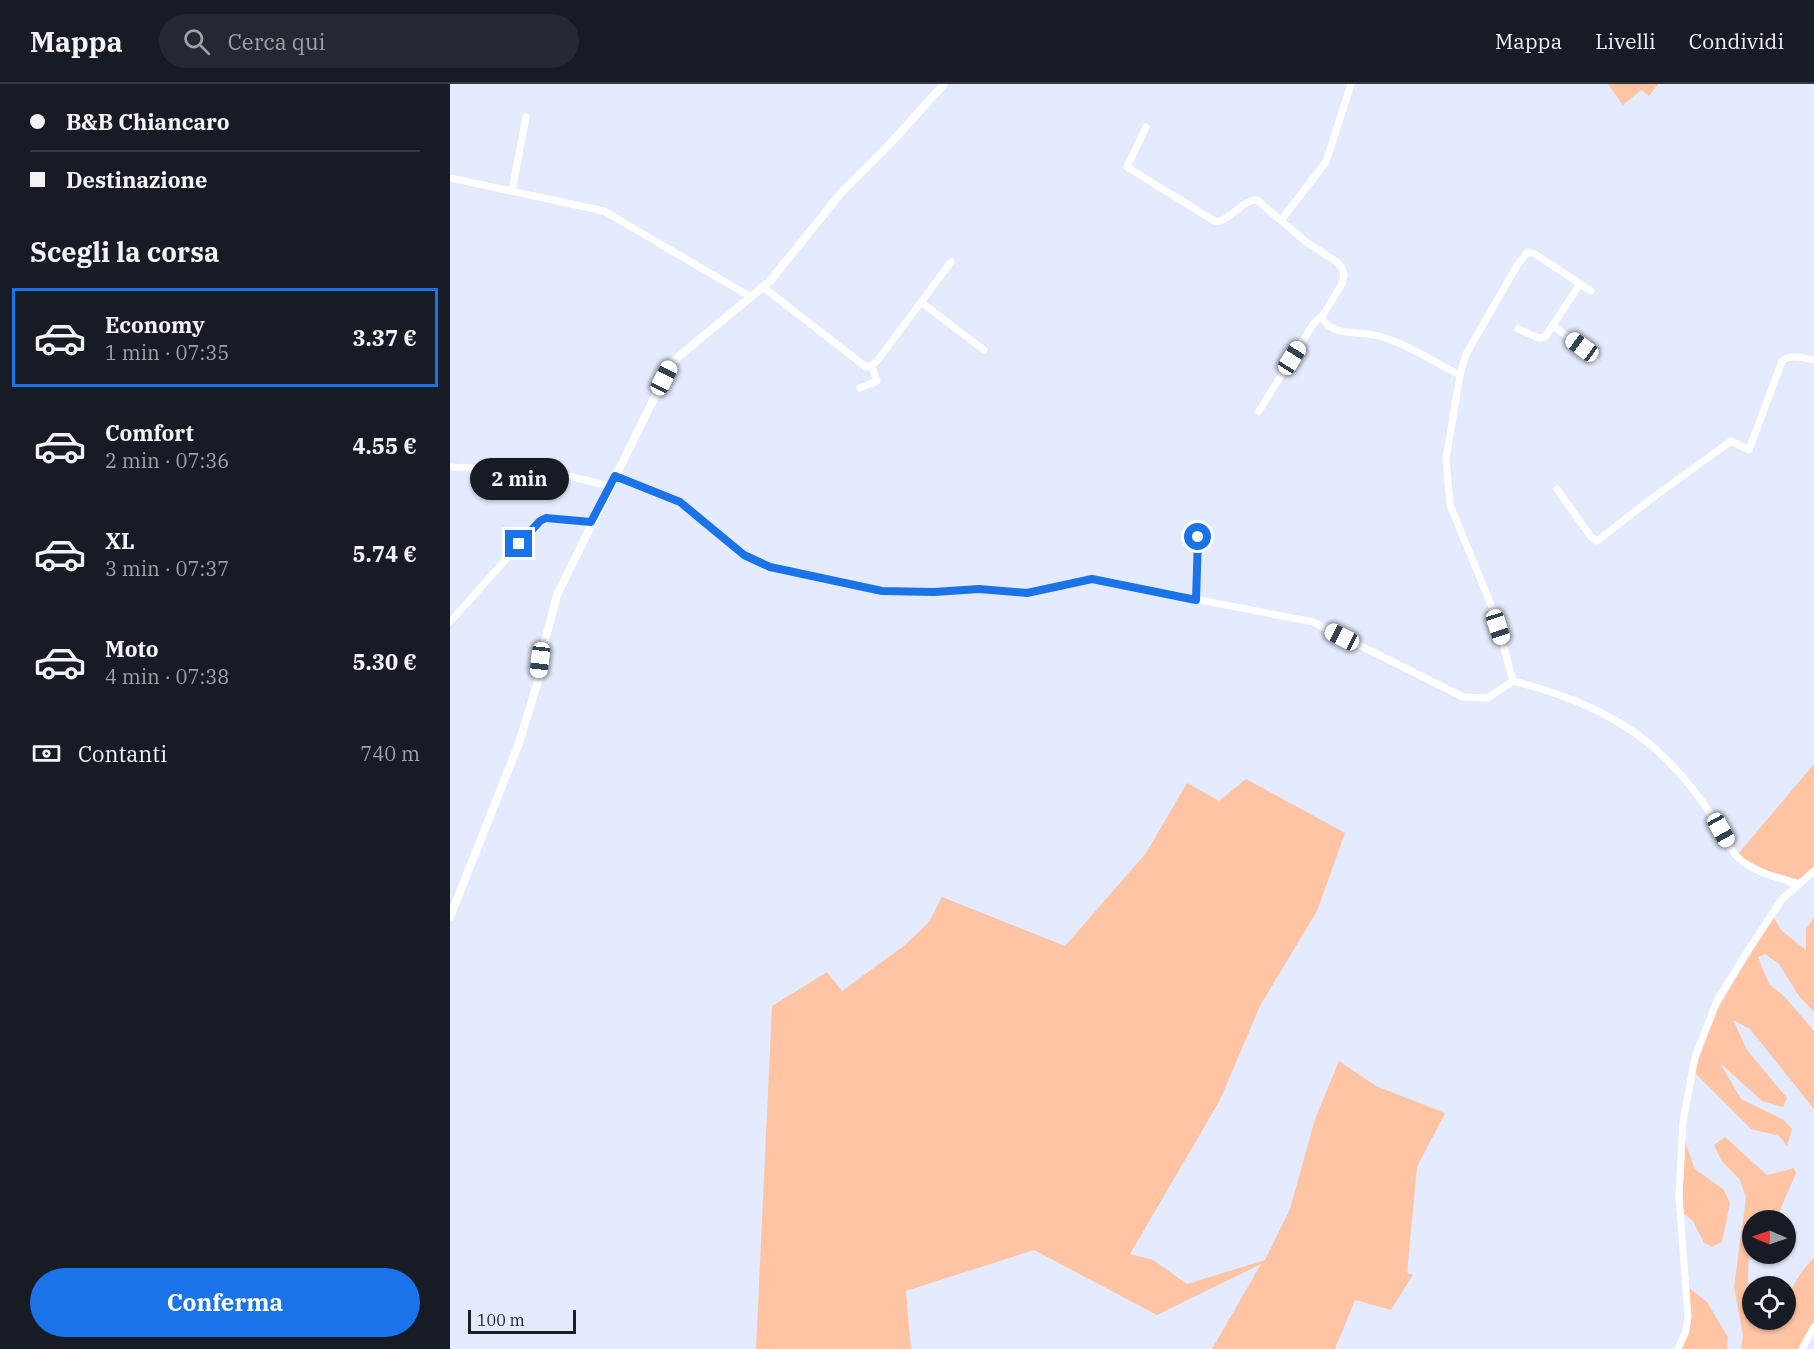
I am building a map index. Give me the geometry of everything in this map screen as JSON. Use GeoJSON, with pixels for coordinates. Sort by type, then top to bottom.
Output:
{"type":"FeatureCollection","features":[{"type":"Feature","properties":{"kind":"street"},"geometry":{"type":"LineString","coordinates":[[450,917],[519,743],[538,681],[540,660],[557,595],[591,522],[672,362],[763,287],[841,193],[888,146],[944,84]]}},
{"type":"Feature","properties":{"kind":"street"},"geometry":{"type":"LineString","coordinates":[[1282,219],[1326,162],[1351,84]]}},
{"type":"Feature","properties":{"kind":"street"},"geometry":{"type":"LineString","coordinates":[[512,192],[526,117]]}},
{"type":"Feature","properties":{"kind":"street"},"geometry":{"type":"LineString","coordinates":[[1146,127],[1127,167],[1216,222],[1222,221],[1254,199],[1342,268],[1344,275],[1342,284],[1327,305],[1323,315],[1314,323],[1259,411]]}},
{"type":"Feature","properties":{"kind":"street"},"geometry":{"type":"LineString","coordinates":[[450,177],[604,211],[751,297]]}},
{"type":"Feature","properties":{"kind":"street"},"geometry":{"type":"LineString","coordinates":[[1513,681],[1494,612],[1450,505],[1446,459],[1460,375],[1466,354],[1518,264],[1528,252],[1535,254],[1591,291]]}},
{"type":"Feature","properties":{"kind":"street"},"geometry":{"type":"LineString","coordinates":[[872,367],[951,262]]}},
{"type":"Feature","properties":{"kind":"street"},"geometry":{"type":"LineString","coordinates":[[1518,329],[1539,338],[1545,336],[1580,284]]}},
{"type":"Feature","properties":{"kind":"street"},"geometry":{"type":"LineString","coordinates":[[763,287],[866,367],[872,367]]}},
{"type":"Feature","properties":{"kind":"street"},"geometry":{"type":"LineString","coordinates":[[921,302],[984,350]]}},
{"type":"Feature","properties":{"kind":"street"},"geometry":{"type":"LineString","coordinates":[[1323,315],[1323,319],[1329,326],[1351,333],[1378,336],[1460,375]]}},
{"type":"Feature","properties":{"kind":"street"},"geometry":{"type":"LineString","coordinates":[[1553,326],[1582,347],[1595,360]]}},
{"type":"Feature","properties":{"kind":"street"},"geometry":{"type":"LineString","coordinates":[[1557,489],[1597,541],[1651,498],[1731,441],[1749,450],[1782,361],[1788,357],[1814,360]]}},
{"type":"Feature","properties":{"kind":"street"},"geometry":{"type":"LineString","coordinates":[[860,388],[878,381],[872,367]]}},
{"type":"Feature","properties":{"kind":"street"},"geometry":{"type":"LineString","coordinates":[[450,467],[548,471],[610,486]]}},
{"type":"Feature","properties":{"kind":"street"},"geometry":{"type":"LineString","coordinates":[[615,476],[680,502],[744,555],[770,567],[882,591],[934,592],[979,589],[1027,593],[1092,579],[1313,622],[1463,697],[1488,698],[1513,681],[1548,690],[1596,709],[1625,726],[1666,759],[1713,817],[1740,860],[1748,866],[1797,884]]}},
{"type":"Feature","properties":{"kind":"street"},"geometry":{"type":"LineString","coordinates":[[450,622],[540,521],[552,518],[591,522]]}},
{"type":"Feature","properties":{"kind":"street"},"geometry":{"type":"LineString","coordinates":[[1196,600],[1198,537]]}},
{"type":"Feature","properties":{"kind":"street"},"geometry":{"type":"LineString","coordinates":[[1678,1349],[1686,1331],[1688,1317],[1679,1196],[1683,1122],[1695,1057],[1718,999],[1782,899],[1814,871]]}},
{"type":"Feature","properties":{"kind":"street"},"geometry":{"type":"LineString","coordinates":[[1802,1349],[1813,1332]]}},
{"type":"Feature","properties":{"kind":"shaded area"},"geometry":{"type":"Polygon","coordinates":[[[1608,84],[1658,84],[1649,96],[1641,90],[1623,105],[1608,84]]]}},
{"type":"Feature","properties":{"kind":"shaded area"},"geometry":{"type":"Polygon","coordinates":[[[1814,764],[1814,867],[1800,880],[1765,870],[1737,855],[1814,764]]]}},
{"type":"Feature","properties":{"kind":"shaded area"},"geometry":{"type":"Polygon","coordinates":[[[1246,779],[1345,833],[1317,911],[1260,1006],[1220,1100],[1130,1254],[1153,1260],[1187,1284],[1265,1260],[1290,1209],[1315,1119],[1339,1061],[1376,1086],[1445,1113],[1417,1167],[1407,1273],[1413,1275],[1391,1310],[1355,1300],[1335,1349],[1212,1349],[1261,1264],[1157,1315],[1034,1250],[906,1291],[911,1349],[756,1349],[772,1006],[827,972],[842,991],[905,945],[929,922],[942,897],[1065,946],[1146,853],[1187,783],[1219,801],[1246,779]]]}},
{"type":"Feature","properties":{"kind":"shaded area"},"geometry":{"type":"Polygon","coordinates":[[[1773,916],[1782,931],[1806,950],[1806,929],[1814,917],[1814,1012],[1799,996],[1779,964],[1765,954],[1758,957],[1769,984],[1785,997],[1814,1031],[1814,1109],[1750,1029],[1733,1020],[1747,1050],[1787,1098],[1783,1107],[1762,1101],[1720,1063],[1741,1099],[1784,1120],[1792,1129],[1787,1146],[1779,1136],[1751,1129],[1694,1072],[1716,1012],[1773,916]]]}},
{"type":"Feature","properties":{"kind":"shaded area"},"geometry":{"type":"Polygon","coordinates":[[[1725,1137],[1767,1175],[1794,1168],[1796,1173],[1780,1210],[1744,1210],[1746,1198],[1740,1180],[1721,1160],[1714,1145],[1725,1137]]]}},
{"type":"Feature","properties":{"kind":"shaded area"},"geometry":{"type":"Polygon","coordinates":[[[1685,1142],[1695,1169],[1724,1190],[1730,1203],[1722,1242],[1712,1247],[1704,1243],[1693,1221],[1682,1212],[1685,1142]]]}},
{"type":"Feature","properties":{"kind":"shaded area"},"geometry":{"type":"Polygon","coordinates":[[[1742,1228],[1742,1264],[1749,1264],[1748,1276],[1742,1276],[1742,1330],[1796,1330],[1796,1281],[1814,1258],[1814,1324],[1805,1336],[1800,1349],[1741,1349],[1743,1336],[1734,1287],[1742,1228]]]}},
{"type":"Feature","properties":{"kind":"shaded area"},"geometry":{"type":"Polygon","coordinates":[[[1687,1286],[1707,1302],[1728,1337],[1727,1349],[1680,1349],[1689,1329],[1687,1286]]]}},
{"type":"Feature","properties":{"kind":"route"},"geometry":{"type":"LineString","coordinates":[[519,544],[532,528],[546,518],[591,522],[615,476],[680,502],[744,555],[770,567],[882,591],[934,592],[990,589],[1027,593],[1083,579],[1092,579],[1196,600],[1198,537]]}}]}
